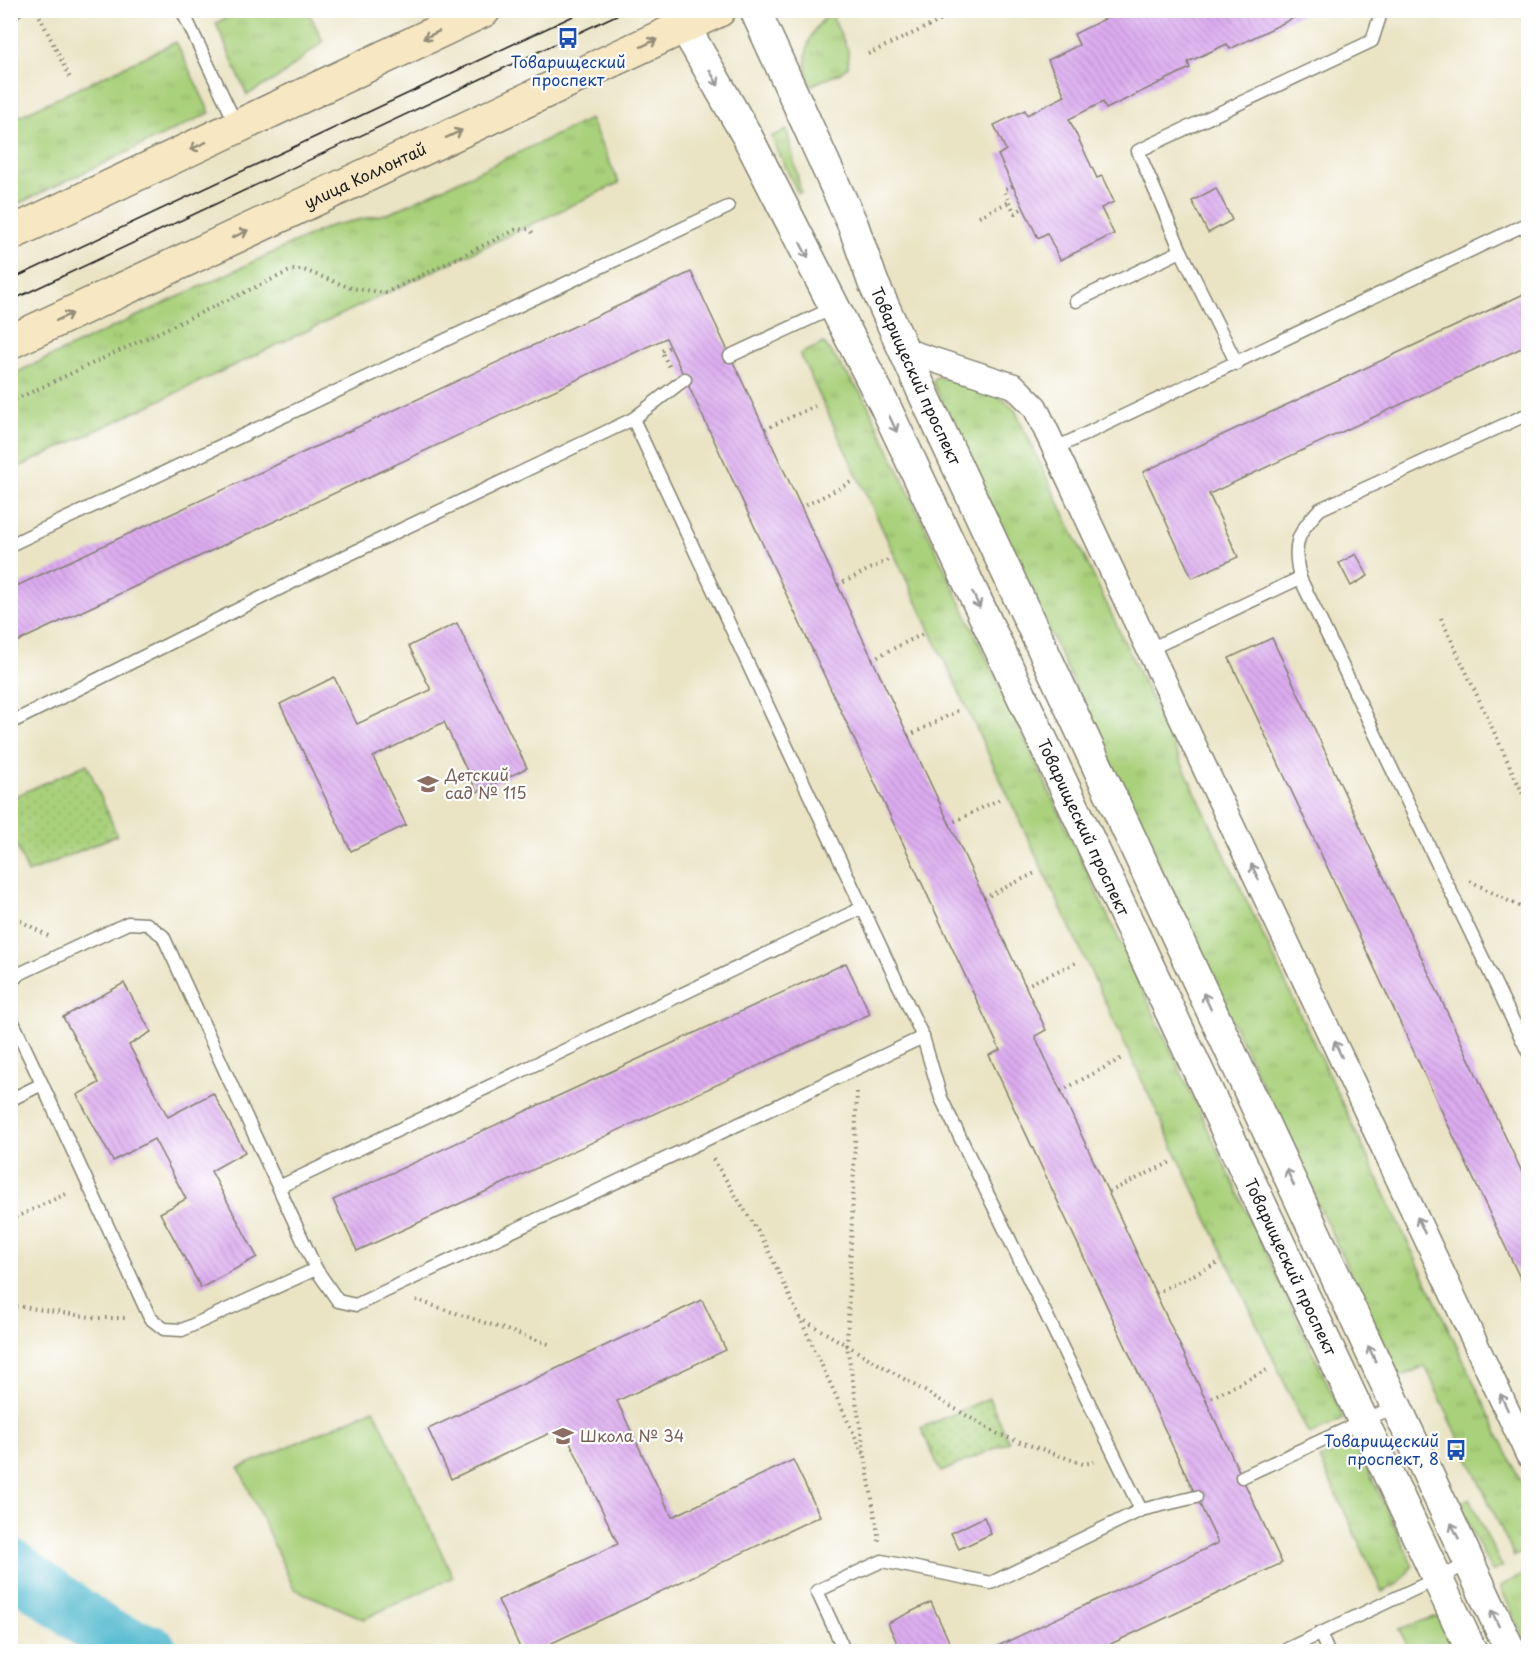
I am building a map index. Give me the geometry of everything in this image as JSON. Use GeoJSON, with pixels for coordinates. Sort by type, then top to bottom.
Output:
{"type":"FeatureCollection","features":[{"type":"Feature","properties":{"kind":"main road"},"geometry":{"type":"LineString","coordinates":[[10,234],[484,10]]}},
{"type":"Feature","properties":{"kind":"main road","name":"улица Коллонтай"},"geometry":{"type":"LineString","coordinates":[[10,342],[680,19],[719,10]]}},
{"type":"Feature","properties":{"kind":"street","name":"Товарищеский проспект"},"geometry":{"type":"LineString","coordinates":[[755,10],[853,225],[873,282],[903,350],[1511,1652]]}},
{"type":"Feature","properties":{"kind":"street","name":"Товарищеский проспект"},"geometry":{"type":"LineString","coordinates":[[680,19],[747,136],[891,419],[1472,1652]]}},
{"type":"Feature","properties":{"kind":"street"},"geometry":{"type":"LineString","coordinates":[[903,350],[1014,386],[1035,407],[1526,1445]]}},
{"type":"Feature","properties":{"kind":"lane"},"geometry":{"type":"LineString","coordinates":[[10,13],[16,10]]}},
{"type":"Feature","properties":{"kind":"lane"},"geometry":{"type":"LineString","coordinates":[[182,10],[237,127]]}},
{"type":"Feature","properties":{"kind":"lane"},"geometry":{"type":"LineString","coordinates":[[1237,364],[1181,251],[1138,151],[1372,41],[1382,10]]}},
{"type":"Feature","properties":{"kind":"lane"},"geometry":{"type":"LineString","coordinates":[[10,545],[728,207]]}},
{"type":"Feature","properties":{"kind":"lane"},"geometry":{"type":"LineString","coordinates":[[1056,448],[1528,224]]}},
{"type":"Feature","properties":{"kind":"lane"},"geometry":{"type":"LineString","coordinates":[[1076,301],[1181,251]]}},
{"type":"Feature","properties":{"kind":"lane"},"geometry":{"type":"LineString","coordinates":[[730,356],[833,308]]}},
{"type":"Feature","properties":{"kind":"lane"},"geometry":{"type":"LineString","coordinates":[[10,723],[327,565],[633,418],[685,379]]}},
{"type":"Feature","properties":{"kind":"lane"},"geometry":{"type":"LineString","coordinates":[[1528,414],[1320,509],[1302,528],[1294,553],[1299,578],[1528,1053]]}},
{"type":"Feature","properties":{"kind":"lane"},"geometry":{"type":"LineString","coordinates":[[633,418],[923,1036],[941,1098],[1141,1510]]}},
{"type":"Feature","properties":{"kind":"lane"},"geometry":{"type":"LineString","coordinates":[[1150,649],[1299,578]]}},
{"type":"Feature","properties":{"kind":"lane"},"geometry":{"type":"LineString","coordinates":[[279,1187],[862,908]]}},
{"type":"Feature","properties":{"kind":"lane"},"geometry":{"type":"LineString","coordinates":[[10,984],[19,974],[128,923],[147,924],[163,936],[316,1269],[338,1300],[356,1305],[923,1036]]}},
{"type":"Feature","properties":{"kind":"lane"},"geometry":{"type":"LineString","coordinates":[[10,1016],[150,1318],[164,1329],[182,1330],[316,1269]]}},
{"type":"Feature","properties":{"kind":"lane"},"geometry":{"type":"LineString","coordinates":[[10,1100],[42,1084]]}},
{"type":"Feature","properties":{"kind":"lane"},"geometry":{"type":"LineString","coordinates":[[1242,1477],[1396,1406]]}},
{"type":"Feature","properties":{"kind":"lane"},"geometry":{"type":"LineString","coordinates":[[845,1652],[817,1591],[882,1561],[991,1583],[1141,1510],[1196,1497]]}},
{"type":"Feature","properties":{"kind":"lane"},"geometry":{"type":"LineString","coordinates":[[1281,1652],[1470,1563]]}},
{"type":"Feature","properties":{"kind":"lane"},"geometry":{"type":"LineString","coordinates":[[1320,1633],[1328,1652]]}},
{"type":"Feature","properties":{"kind":"path"},"geometry":{"type":"LineString","coordinates":[[37,10],[70,78]]}},
{"type":"Feature","properties":{"kind":"path"},"geometry":{"type":"LineString","coordinates":[[868,54],[963,10]]}},
{"type":"Feature","properties":{"kind":"path"},"geometry":{"type":"LineString","coordinates":[[1101,10],[1104,20]]}},
{"type":"Feature","properties":{"kind":"path"},"geometry":{"type":"LineString","coordinates":[[1013,186],[1004,190],[1009,202],[1015,213],[1023,208]]}},
{"type":"Feature","properties":{"kind":"path"},"geometry":{"type":"LineString","coordinates":[[979,216],[1009,202]]}},
{"type":"Feature","properties":{"kind":"path"},"geometry":{"type":"LineString","coordinates":[[10,402],[291,270],[304,270],[351,288],[386,293],[515,230],[528,229],[536,236]]}},
{"type":"Feature","properties":{"kind":"path"},"geometry":{"type":"LineString","coordinates":[[765,429],[815,406]]}},
{"type":"Feature","properties":{"kind":"path"},"geometry":{"type":"LineString","coordinates":[[801,508],[851,482]]}},
{"type":"Feature","properties":{"kind":"path"},"geometry":{"type":"LineString","coordinates":[[838,585],[888,560]]}},
{"type":"Feature","properties":{"kind":"path"},"geometry":{"type":"LineString","coordinates":[[1441,618],[1528,805]]}},
{"type":"Feature","properties":{"kind":"path"},"geometry":{"type":"LineString","coordinates":[[872,659],[923,634]]}},
{"type":"Feature","properties":{"kind":"path"},"geometry":{"type":"LineString","coordinates":[[908,736],[959,710]]}},
{"type":"Feature","properties":{"kind":"path"},"geometry":{"type":"LineString","coordinates":[[949,824],[1000,799]]}},
{"type":"Feature","properties":{"kind":"path"},"geometry":{"type":"LineString","coordinates":[[1438,865],[1528,911]]}},
{"type":"Feature","properties":{"kind":"path"},"geometry":{"type":"LineString","coordinates":[[984,898],[1035,873]]}},
{"type":"Feature","properties":{"kind":"path"},"geometry":{"type":"LineString","coordinates":[[10,915],[72,949]]}},
{"type":"Feature","properties":{"kind":"path"},"geometry":{"type":"LineString","coordinates":[[1025,986],[1077,962]]}},
{"type":"Feature","properties":{"kind":"path"},"geometry":{"type":"LineString","coordinates":[[1061,1091],[1122,1058]]}},
{"type":"Feature","properties":{"kind":"path"},"geometry":{"type":"LineString","coordinates":[[858,1067],[847,1346],[882,1561]]}},
{"type":"Feature","properties":{"kind":"path"},"geometry":{"type":"LineString","coordinates":[[702,1141],[765,1243],[866,1460]]}},
{"type":"Feature","properties":{"kind":"path"},"geometry":{"type":"LineString","coordinates":[[1109,1192],[1171,1162]]}},
{"type":"Feature","properties":{"kind":"path"},"geometry":{"type":"LineString","coordinates":[[10,1220],[88,1184]]}},
{"type":"Feature","properties":{"kind":"path"},"geometry":{"type":"LineString","coordinates":[[1156,1293],[1218,1263]]}},
{"type":"Feature","properties":{"kind":"path"},"geometry":{"type":"LineString","coordinates":[[386,1290],[549,1344]]}},
{"type":"Feature","properties":{"kind":"path"},"geometry":{"type":"LineString","coordinates":[[10,1305],[96,1318],[150,1318]]}},
{"type":"Feature","properties":{"kind":"path"},"geometry":{"type":"LineString","coordinates":[[800,1318],[998,1434],[1083,1464],[1116,1458]]}},
{"type":"Feature","properties":{"kind":"path"},"geometry":{"type":"LineString","coordinates":[[1206,1400],[1269,1369]]}},
{"type":"Feature","properties":{"kind":"green space"},"geometry":{"type":"Polygon","coordinates":[[[242,10],[308,11],[323,41],[281,76],[247,95],[216,23],[242,10]]]}},
{"type":"Feature","properties":{"kind":"green space"},"geometry":{"type":"Polygon","coordinates":[[[831,14],[848,50],[848,66],[842,72],[810,86],[806,66],[808,46],[816,28],[831,14]]]}},
{"type":"Feature","properties":{"kind":"green space"},"geometry":{"type":"Polygon","coordinates":[[[176,42],[210,113],[11,207],[11,120],[176,42]]]}},
{"type":"Feature","properties":{"kind":"green space"},"geometry":{"type":"Polygon","coordinates":[[[590,119],[619,183],[11,471],[11,375],[330,226],[390,213],[590,119]]]}},
{"type":"Feature","properties":{"kind":"green space"},"geometry":{"type":"Polygon","coordinates":[[[787,130],[801,192],[798,193],[771,137],[787,130]]]}},
{"type":"Feature","properties":{"kind":"green space"},"geometry":{"type":"Polygon","coordinates":[[[824,343],[865,399],[1344,1419],[1309,1435],[800,354],[824,343]]]}},
{"type":"Feature","properties":{"kind":"green space"},"geometry":{"type":"Polygon","coordinates":[[[936,377],[957,380],[989,391],[1015,410],[1528,1497],[1528,1550],[1514,1556],[1425,1366],[1399,1377],[932,381],[936,377]]]}},
{"type":"Feature","properties":{"kind":"green space"},"geometry":{"type":"Polygon","coordinates":[[[87,764],[117,835],[28,873],[11,833],[11,798],[87,764]]]}},
{"type":"Feature","properties":{"kind":"green space"},"geometry":{"type":"Polygon","coordinates":[[[989,1398],[1009,1442],[941,1472],[921,1428],[989,1398]]]}},
{"type":"Feature","properties":{"kind":"green space"},"geometry":{"type":"Polygon","coordinates":[[[374,1409],[453,1577],[364,1619],[294,1589],[239,1468],[374,1409]]]}},
{"type":"Feature","properties":{"kind":"green space"},"geometry":{"type":"Polygon","coordinates":[[[1355,1442],[1413,1566],[1398,1584],[1382,1592],[1320,1459],[1355,1442]]]}},
{"type":"Feature","properties":{"kind":"green space"},"geometry":{"type":"Polygon","coordinates":[[[1469,1498],[1502,1567],[1492,1572],[1458,1503],[1469,1498]]]}},
{"type":"Feature","properties":{"kind":"green space"},"geometry":{"type":"Polygon","coordinates":[[[1528,1572],[1528,1648],[1500,1586],[1528,1572]]]}},
{"type":"Feature","properties":{"kind":"green space"},"geometry":{"type":"Polygon","coordinates":[[[1437,1616],[1454,1651],[1410,1651],[1399,1629],[1437,1616]]]}},
{"type":"Feature","properties":{"kind":"building"},"geometry":{"type":"Polygon","coordinates":[[[1123,10],[1310,10],[1230,49],[1227,44],[1188,62],[1190,68],[1106,109],[1103,102],[1069,119],[1097,178],[1102,176],[1114,202],[1101,208],[1114,234],[1060,260],[1047,233],[1038,238],[998,155],[1006,150],[994,125],[1025,110],[1027,115],[1065,96],[1048,60],[1079,45],[1074,34],[1123,10]]]}},
{"type":"Feature","properties":{"kind":"building"},"geometry":{"type":"Polygon","coordinates":[[[1216,188],[1232,220],[1208,233],[1192,201],[1216,188]]]}},
{"type":"Feature","properties":{"kind":"building"},"geometry":{"type":"Polygon","coordinates":[[[691,272],[1046,1030],[1035,1036],[1282,1563],[1094,1652],[985,1652],[1218,1543],[989,1055],[1000,1050],[666,338],[10,645],[10,589],[691,272]]]}},
{"type":"Feature","properties":{"kind":"building"},"geometry":{"type":"Polygon","coordinates":[[[1528,292],[1528,345],[1209,494],[1238,557],[1192,578],[1143,472],[1528,292]]]}},
{"type":"Feature","properties":{"kind":"building"},"geometry":{"type":"Polygon","coordinates":[[[1356,554],[1368,576],[1351,586],[1339,563],[1356,554]]]}},
{"type":"Feature","properties":{"kind":"building"},"geometry":{"type":"Polygon","coordinates":[[[457,623],[527,768],[477,792],[444,722],[373,757],[406,825],[351,851],[280,704],[334,677],[357,724],[431,690],[409,646],[457,623]]]}},
{"type":"Feature","properties":{"kind":"building"},"geometry":{"type":"Polygon","coordinates":[[[1272,638],[1528,1185],[1528,1295],[1229,658],[1272,638]]]}},
{"type":"Feature","properties":{"kind":"building"},"geometry":{"type":"Polygon","coordinates":[[[846,963],[870,1014],[357,1251],[333,1200],[846,963]]]}},
{"type":"Feature","properties":{"kind":"building"},"geometry":{"type":"Polygon","coordinates":[[[124,983],[151,1032],[129,1045],[168,1117],[213,1093],[245,1152],[211,1171],[257,1257],[201,1288],[160,1213],[186,1199],[154,1139],[113,1161],[77,1095],[99,1083],[63,1017],[124,983]]]}},
{"type":"Feature","properties":{"kind":"building"},"geometry":{"type":"Polygon","coordinates":[[[702,1300],[726,1350],[617,1401],[672,1517],[793,1460],[820,1516],[533,1652],[522,1652],[498,1600],[618,1544],[563,1427],[451,1479],[428,1429],[702,1300]]]}},
{"type":"Feature","properties":{"kind":"building"},"geometry":{"type":"Polygon","coordinates":[[[984,1517],[991,1534],[959,1549],[951,1533],[984,1517]]]}},
{"type":"Feature","properties":{"kind":"building"},"geometry":{"type":"Polygon","coordinates":[[[931,1602],[954,1652],[901,1652],[888,1623],[931,1602]]]}},
{"type":"Feature","properties":{"kind":"waterway"},"geometry":{"type":"LineString","coordinates":[[10,1565],[106,1635],[151,1652]]}},
{"type":"Feature","properties":{"kind":"tram line"},"geometry":{"type":"LineString","coordinates":[[10,280],[586,10]]}},
{"type":"Feature","properties":{"kind":"tram line"},"geometry":{"type":"LineString","coordinates":[[10,301],[627,10]]}},
{"type":"Feature","properties":{"kind":"place","name":"Товарищеский проспект"},"geometry":{"type":"Point","coordinates":[568,38]}},
{"type":"Feature","properties":{"kind":"place","name":"Детский сад № 115"},"geometry":{"type":"Point","coordinates":[428,784]}},
{"type":"Feature","properties":{"kind":"place","name":"Школа № 34"},"geometry":{"type":"Point","coordinates":[563,1436]}},
{"type":"Feature","properties":{"kind":"place","name":"Товарищеский проспект, 8"},"geometry":{"type":"Point","coordinates":[1456,1450]}}]}
